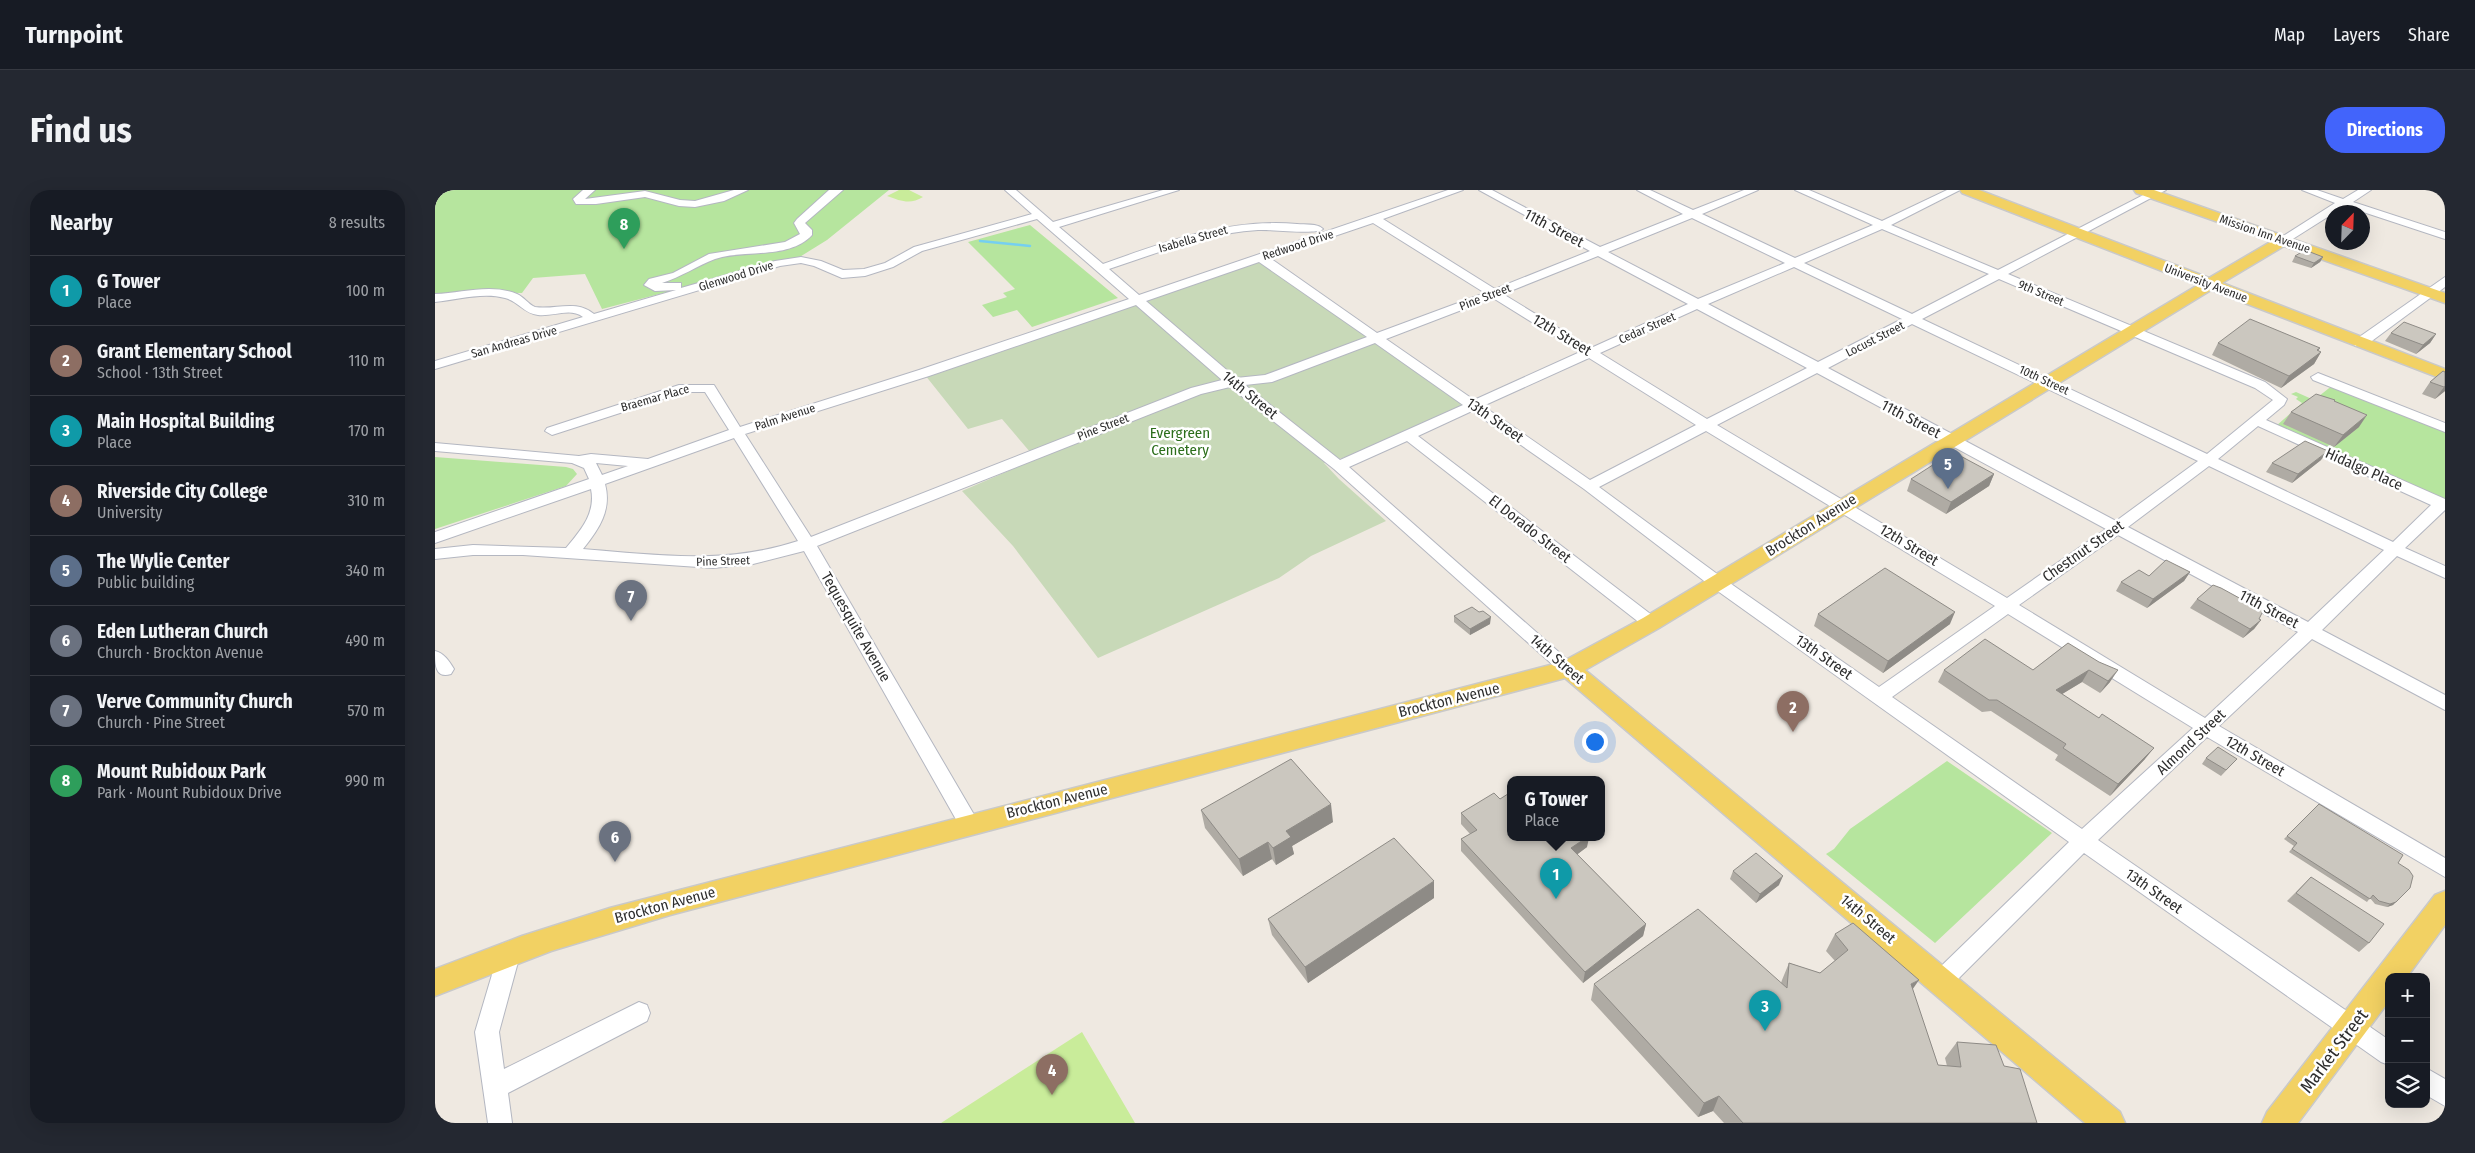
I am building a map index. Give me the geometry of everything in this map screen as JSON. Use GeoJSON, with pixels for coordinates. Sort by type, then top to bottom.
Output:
{"type":"FeatureCollection","features":[{"type":"Feature","properties":{"kind":"main road","name":"University Avenue"},"geometry":{"type":"LineString","coordinates":[[1967,190],[2445,375]]}},
{"type":"Feature","properties":{"kind":"main road","name":"Mission Inn Avenue"},"geometry":{"type":"LineString","coordinates":[[2152,191],[2438,295]]}},
{"type":"Feature","properties":{"kind":"main road","name":"Brockton Avenue"},"geometry":{"type":"LineString","coordinates":[[435,983],[510,951],[555,935],[670,902],[1569,669],[1718,583],[2131,330],[2211,285],[2284,240]]}},
{"type":"Feature","properties":{"kind":"main road","name":"14th Street"},"geometry":{"type":"LineString","coordinates":[[1569,669],[2109,1123]]}},
{"type":"Feature","properties":{"kind":"main road","name":"Market Street"},"geometry":{"type":"LineString","coordinates":[[2392,973],[2445,903]]}},
{"type":"Feature","properties":{"kind":"main road","name":"Market Street"},"geometry":{"type":"LineString","coordinates":[[2278,1123],[2385,982]]}},
{"type":"Feature","properties":{"kind":"street"},"geometry":{"type":"LineString","coordinates":[[590,190],[578,199],[580,202],[645,194],[679,203],[694,204],[709,202],[743,190]]}},
{"type":"Feature","properties":{"kind":"street"},"geometry":{"type":"LineString","coordinates":[[702,286],[695,284],[666,287],[650,286],[653,282],[677,275],[713,256],[787,245],[797,241],[806,235],[806,230],[799,223],[802,219],[837,190]]}},
{"type":"Feature","properties":{"kind":"street","name":"14th Street"},"geometry":{"type":"LineString","coordinates":[[1010,190],[1037,216],[1102,268],[1234,383],[1339,466],[1569,669]]}},
{"type":"Feature","properties":{"kind":"street"},"geometry":{"type":"LineString","coordinates":[[1050,226],[1174,190]]}},
{"type":"Feature","properties":{"kind":"street","name":"Redwood Drive"},"geometry":{"type":"LineString","coordinates":[[1137,299],[1458,190]]}},
{"type":"Feature","properties":{"kind":"street","name":"11th Street"},"geometry":{"type":"LineString","coordinates":[[1484,190],[1817,370],[2445,703]]}},
{"type":"Feature","properties":{"kind":"street","name":"10th Street"},"geometry":{"type":"LineString","coordinates":[[1641,190],[1913,320],[2047,381],[2445,573]]}},
{"type":"Feature","properties":{"kind":"street","name":"Pine Street"},"geometry":{"type":"LineString","coordinates":[[435,554],[483,550],[571,553],[697,563],[755,560],[807,544],[1196,391],[1218,384],[1267,379],[1494,293],[1753,190]]}},
{"type":"Feature","properties":{"kind":"street","name":"9th Street"},"geometry":{"type":"LineString","coordinates":[[1800,190],[2259,385],[2280,399]]}},
{"type":"Feature","properties":{"kind":"street","name":"Cedar Street"},"geometry":{"type":"LineString","coordinates":[[1339,466],[1698,304],[1882,225],[1955,190]]}},
{"type":"Feature","properties":{"kind":"street"},"geometry":{"type":"LineString","coordinates":[[2307,190],[2445,236]]}},
{"type":"Feature","properties":{"kind":"street","name":"Brockton Avenue"},"geometry":{"type":"LineString","coordinates":[[2284,240],[2366,190]]}},
{"type":"Feature","properties":{"kind":"street","name":"Locust Street"},"geometry":{"type":"LineString","coordinates":[[1589,486],[1913,320],[2152,191]]}},
{"type":"Feature","properties":{"kind":"street","name":"Glenwood Drive"},"geometry":{"type":"LineString","coordinates":[[592,318],[779,263],[801,260],[817,263],[842,274],[865,272],[889,265],[918,249],[1037,216]]}},
{"type":"Feature","properties":{"kind":"street","name":"12th Street"},"geometry":{"type":"LineString","coordinates":[[1375,219],[1708,426],[1843,505],[2207,728],[2445,868]]}},
{"type":"Feature","properties":{"kind":"street","name":"Isabella Street"},"geometry":{"type":"LineString","coordinates":[[1102,268],[1207,233],[1238,227],[1277,224],[1317,229]]}},
{"type":"Feature","properties":{"kind":"street","name":"13th Street"},"geometry":{"type":"LineString","coordinates":[[1261,257],[1374,338],[1589,486],[1718,583],[2083,841],[2385,1051]]}},
{"type":"Feature","properties":{"kind":"street"},"geometry":{"type":"LineString","coordinates":[[2360,343],[2438,295],[2445,281]]}},
{"type":"Feature","properties":{"kind":"street"},"geometry":{"type":"LineString","coordinates":[[435,298],[496,293],[511,295],[520,300],[527,308],[535,311],[573,308],[583,310],[592,318]]}},
{"type":"Feature","properties":{"kind":"street","name":"Palm Avenue"},"geometry":{"type":"LineString","coordinates":[[435,538],[738,432],[924,373],[1137,299]]}},
{"type":"Feature","properties":{"kind":"street","name":"San Andreas Drive"},"geometry":{"type":"LineString","coordinates":[[435,365],[592,318]]}},
{"type":"Feature","properties":{"kind":"street"},"geometry":{"type":"LineString","coordinates":[[435,356],[459,350],[461,358]]}},
{"type":"Feature","properties":{"kind":"street"},"geometry":{"type":"LineString","coordinates":[[2318,377],[2445,428]]}},
{"type":"Feature","properties":{"kind":"street"},"geometry":{"type":"LineString","coordinates":[[1255,399],[1257,389],[1267,379]]}},
{"type":"Feature","properties":{"kind":"street","name":"Braemar Place"},"geometry":{"type":"LineString","coordinates":[[552,431],[657,396],[696,386],[709,388],[738,432]]}},
{"type":"Feature","properties":{"kind":"street","name":"Chestnut Street"},"geometry":{"type":"LineString","coordinates":[[1880,696],[2117,528],[2208,460],[2257,421],[2280,399]]}},
{"type":"Feature","properties":{"kind":"street","name":"Hidalgo Place"},"geometry":{"type":"LineString","coordinates":[[2257,421],[2443,505]]}},
{"type":"Feature","properties":{"kind":"street","name":"Tequesquite Avenue"},"geometry":{"type":"LineString","coordinates":[[738,432],[807,544],[969,824]]}},
{"type":"Feature","properties":{"kind":"street","name":"El Dorado Street"},"geometry":{"type":"LineString","coordinates":[[1408,436],[1651,623]]}},
{"type":"Feature","properties":{"kind":"street"},"geometry":{"type":"LineString","coordinates":[[435,448],[580,460],[591,458],[651,463]]}},
{"type":"Feature","properties":{"kind":"street"},"geometry":{"type":"LineString","coordinates":[[571,553],[589,533],[601,511],[599,482],[590,465],[580,460]]}},
{"type":"Feature","properties":{"kind":"street","name":"Almond Street"},"geometry":{"type":"LineString","coordinates":[[1941,980],[2083,841],[2207,728],[2310,631],[2393,549],[2443,505]]}},
{"type":"Feature","properties":{"kind":"street"},"geometry":{"type":"LineString","coordinates":[[499,1123],[487,1032],[510,951]]}},
{"type":"Feature","properties":{"kind":"street"},"geometry":{"type":"LineString","coordinates":[[494,1087],[639,1013]]}},
{"type":"Feature","properties":{"kind":"street"},"geometry":{"type":"LineString","coordinates":[[2430,1083],[2445,1094]]}},
{"type":"Feature","properties":{"kind":"green space"},"geometry":{"type":"Polygon","coordinates":[[[439,190],[889,190],[827,240],[798,258],[602,309],[585,274],[533,278],[522,293],[480,292],[435,295],[435,192],[439,190]]]}},
{"type":"Feature","properties":{"kind":"green space"},"geometry":{"type":"Polygon","coordinates":[[[899,190],[909,190],[923,197],[910,202],[887,196],[899,190]]]}},
{"type":"Feature","properties":{"kind":"green space"},"geometry":{"type":"Polygon","coordinates":[[[1030,225],[1118,298],[1032,327],[1017,310],[993,317],[982,305],[1007,297],[1003,293],[1015,289],[968,242],[1030,225]]]}},
{"type":"Feature","properties":{"kind":"green space","name":"Evergreen Cemetery"},"geometry":{"type":"Polygon","coordinates":[[[1264,256],[1474,405],[1357,454],[1324,463],[1386,521],[1311,556],[1279,578],[1098,658],[1013,546],[962,491],[1036,459],[1002,419],[968,429],[925,375],[1264,256]]]}},
{"type":"Feature","properties":{"kind":"green space"},"geometry":{"type":"Polygon","coordinates":[[[2333,385],[2445,431],[2445,502],[2276,426],[2302,403],[2296,399],[2298,397],[2291,394],[2296,392],[2314,400],[2333,385]]]}},
{"type":"Feature","properties":{"kind":"green space"},"geometry":{"type":"Polygon","coordinates":[[[435,457],[566,467],[573,469],[577,474],[566,486],[435,529],[435,457]]]}},
{"type":"Feature","properties":{"kind":"green space"},"geometry":{"type":"Polygon","coordinates":[[[1947,761],[2052,833],[1935,943],[1826,854],[1834,849],[1850,829],[1947,761]]]}},
{"type":"Feature","properties":{"kind":"green space"},"geometry":{"type":"Polygon","coordinates":[[[1082,1032],[1135,1123],[941,1123],[1082,1032]]]}},
{"type":"Feature","properties":{"kind":"building"},"geometry":{"type":"Polygon","coordinates":[[[2305,250],[2323,257],[2314,263],[2295,256],[2305,250]]]}},
{"type":"Feature","properties":{"kind":"building"},"geometry":{"type":"Polygon","coordinates":[[[2250,319],[2320,348],[2317,350],[2321,352],[2289,376],[2218,343],[2250,319]]]}},
{"type":"Feature","properties":{"kind":"building"},"geometry":{"type":"Polygon","coordinates":[[[2404,322],[2436,334],[2423,345],[2391,333],[2404,322]]]}},
{"type":"Feature","properties":{"kind":"building"},"geometry":{"type":"Polygon","coordinates":[[[2443,371],[2445,372],[2444,387],[2430,382],[2443,371]]]}},
{"type":"Feature","properties":{"kind":"building"},"geometry":{"type":"Polygon","coordinates":[[[2316,394],[2335,400],[2367,415],[2343,435],[2291,412],[2316,394]]]}},
{"type":"Feature","properties":{"kind":"building"},"geometry":{"type":"Polygon","coordinates":[[[2305,441],[2328,451],[2298,474],[2272,463],[2305,441]]]}},
{"type":"Feature","properties":{"kind":"building"},"geometry":{"type":"Polygon","coordinates":[[[1953,452],[1994,474],[1951,502],[1911,479],[1953,452]]]}},
{"type":"Feature","properties":{"kind":"building"},"geometry":{"type":"Polygon","coordinates":[[[2166,560],[2190,572],[2153,599],[2121,582],[2139,570],[2149,576],[2166,560]]]}},
{"type":"Feature","properties":{"kind":"building"},"geometry":{"type":"Polygon","coordinates":[[[1885,568],[1955,612],[1888,661],[1818,614],[1885,568]]]}},
{"type":"Feature","properties":{"kind":"building"},"geometry":{"type":"Polygon","coordinates":[[[2213,585],[2263,611],[2259,619],[2261,620],[2250,629],[2197,599],[2213,585]]]}},
{"type":"Feature","properties":{"kind":"building"},"geometry":{"type":"Polygon","coordinates":[[[1472,607],[1479,612],[1483,611],[1491,617],[1470,629],[1454,616],[1472,607]]]}},
{"type":"Feature","properties":{"kind":"building"},"geometry":{"type":"Polygon","coordinates":[[[1985,639],[2033,670],[2068,643],[2099,662],[2118,670],[2108,681],[2089,670],[2056,690],[2099,718],[2102,714],[2154,748],[2118,784],[2063,748],[2066,744],[1997,700],[1989,700],[1944,670],[1985,639]]]}},
{"type":"Feature","properties":{"kind":"building"},"geometry":{"type":"Polygon","coordinates":[[[2218,747],[2237,759],[2226,770],[2206,758],[2218,747]]]}},
{"type":"Feature","properties":{"kind":"building"},"geometry":{"type":"Polygon","coordinates":[[[1291,759],[1331,804],[1286,831],[1291,837],[1273,848],[1268,842],[1239,859],[1201,810],[1291,759]]]}},
{"type":"Feature","properties":{"kind":"building"},"geometry":{"type":"Polygon","coordinates":[[[1494,793],[1500,799],[1507,795],[1507,841],[1582,841],[1571,848],[1646,924],[1585,972],[1461,839],[1477,830],[1461,813],[1494,793]]]}},
{"type":"Feature","properties":{"kind":"building"},"geometry":{"type":"Polygon","coordinates":[[[2319,804],[2403,855],[2398,863],[2409,870],[2413,876],[2410,888],[2396,902],[2390,904],[2379,901],[2373,895],[2370,899],[2292,849],[2297,843],[2287,836],[2319,804]]]}},
{"type":"Feature","properties":{"kind":"building"},"geometry":{"type":"Polygon","coordinates":[[[1394,838],[1434,881],[1305,967],[1268,919],[1394,838]]]}},
{"type":"Feature","properties":{"kind":"building"},"geometry":{"type":"Polygon","coordinates":[[[1756,853],[1783,876],[1760,894],[1733,871],[1756,853]]]}},
{"type":"Feature","properties":{"kind":"building"},"geometry":{"type":"Polygon","coordinates":[[[2311,877],[2384,924],[2369,943],[2296,893],[2311,877]]]}},
{"type":"Feature","properties":{"kind":"building"},"geometry":{"type":"Polygon","coordinates":[[[1698,909],[1787,988],[1789,963],[1820,973],[1848,950],[1835,934],[1853,923],[1919,980],[1911,984],[1938,1065],[1961,1067],[1957,1042],[1996,1045],[2004,1066],[2020,1069],[2037,1123],[1743,1123],[1719,1096],[1704,1103],[1594,984],[1698,909]]]}},
{"type":"Feature","properties":{"kind":"waterway"},"geometry":{"type":"LineString","coordinates":[[980,241],[1030,246]]}},
{"type":"Feature","properties":{"kind":"place","name":"Mount Rubidoux Park"},"geometry":{"type":"Point","coordinates":[624,249]}},
{"type":"Feature","properties":{"kind":"place","name":"The Wylie Center"},"geometry":{"type":"Point","coordinates":[1948,489]}},
{"type":"Feature","properties":{"kind":"place","name":"Verve Community Church"},"geometry":{"type":"Point","coordinates":[631,621]}},
{"type":"Feature","properties":{"kind":"place","name":"Grant Elementary School"},"geometry":{"type":"Point","coordinates":[1793,732]}},
{"type":"Feature","properties":{"kind":"place","name":"Eden Lutheran Church"},"geometry":{"type":"Point","coordinates":[615,862]}},
{"type":"Feature","properties":{"kind":"place","name":"G Tower"},"geometry":{"type":"Point","coordinates":[1556,899]}},
{"type":"Feature","properties":{"kind":"place","name":"Main Hospital Building"},"geometry":{"type":"Point","coordinates":[1765,1031]}},
{"type":"Feature","properties":{"kind":"place","name":"Riverside City College"},"geometry":{"type":"Point","coordinates":[1052,1095]}}]}
